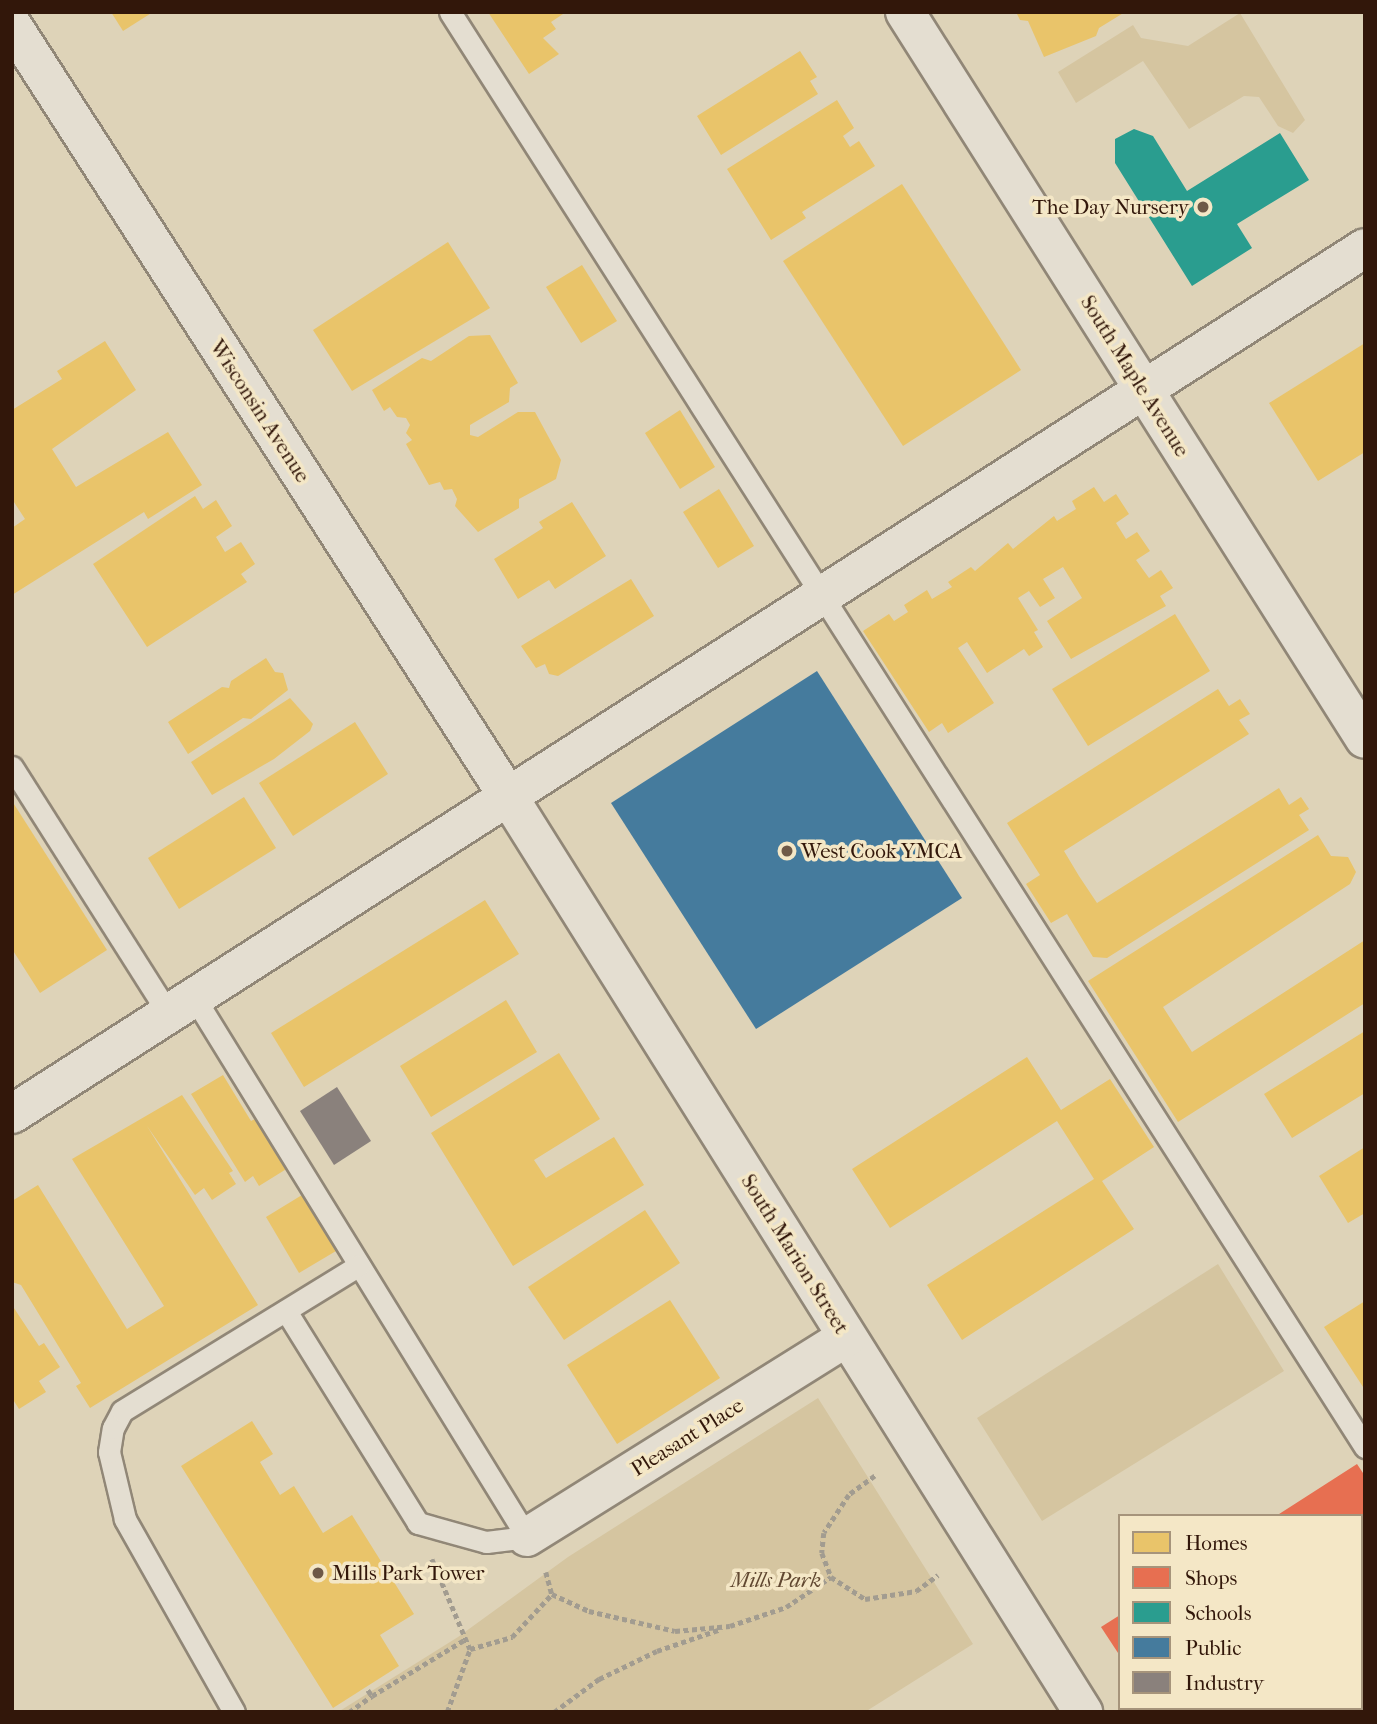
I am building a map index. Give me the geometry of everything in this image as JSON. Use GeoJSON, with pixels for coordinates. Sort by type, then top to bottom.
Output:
{"type":"FeatureCollection","features":[{"type":"Feature","properties":{"kind":"street","name":"South Maple Avenue"},"geometry":{"type":"LineString","coordinates":[[905,12],[1365,740]]}},
{"type":"Feature","properties":{"kind":"street","name":"Wisconsin Avenue"},"geometry":{"type":"LineString","coordinates":[[12,25],[508,796]]}},
{"type":"Feature","properties":{"kind":"street"},"geometry":{"type":"LineString","coordinates":[[12,1114],[1365,248]]}},
{"type":"Feature","properties":{"kind":"street","name":"South Marion Street"},"geometry":{"type":"LineString","coordinates":[[508,796],[1083,1712]]}},
{"type":"Feature","properties":{"kind":"street","name":"Pleasant Place"},"geometry":{"type":"LineString","coordinates":[[535,1550],[847,1337]]}},
{"type":"Feature","properties":{"kind":"lane"},"geometry":{"type":"LineString","coordinates":[[450,12],[1365,1447]]}},
{"type":"Feature","properties":{"kind":"lane"},"geometry":{"type":"LineString","coordinates":[[12,767],[181,1005],[359,1265],[535,1550]]}},
{"type":"Feature","properties":{"kind":"lane"},"geometry":{"type":"LineString","coordinates":[[234,1712],[125,1519],[109,1452],[122,1411],[359,1265]]}},
{"type":"Feature","properties":{"kind":"lane"},"geometry":{"type":"LineString","coordinates":[[286,1311],[418,1523],[485,1542],[535,1550]]}},
{"type":"Feature","properties":{"kind":"path"},"geometry":{"type":"LineString","coordinates":[[875,1476],[849,1494],[824,1533],[822,1553],[831,1577],[864,1599],[916,1591],[938,1575]]}},
{"type":"Feature","properties":{"kind":"path"},"geometry":{"type":"LineString","coordinates":[[535,1550],[552,1594],[589,1611],[675,1631],[730,1626]]}},
{"type":"Feature","properties":{"kind":"path"},"geometry":{"type":"LineString","coordinates":[[430,1554],[470,1649]]}},
{"type":"Feature","properties":{"kind":"path"},"geometry":{"type":"LineString","coordinates":[[554,1712],[599,1679],[634,1662],[786,1607],[831,1577]]}},
{"type":"Feature","properties":{"kind":"path"},"geometry":{"type":"LineString","coordinates":[[470,1649],[512,1637],[552,1594]]}},
{"type":"Feature","properties":{"kind":"path"},"geometry":{"type":"LineString","coordinates":[[349,1712],[464,1640]]}},
{"type":"Feature","properties":{"kind":"path"},"geometry":{"type":"LineString","coordinates":[[447,1712],[470,1649]]}},
{"type":"Feature","properties":{"kind":"path"},"geometry":{"type":"LineString","coordinates":[[368,1690],[372,1696]]}},
{"type":"Feature","properties":{"kind":"green space"},"geometry":{"type":"Polygon","coordinates":[[[1240,13],[1305,120],[1293,133],[1278,126],[1259,97],[1244,96],[1189,129],[1143,61],[1076,103],[1058,72],[1133,25],[1141,38],[1188,46],[1240,13]]]}},
{"type":"Feature","properties":{"kind":"green space"},"geometry":{"type":"Polygon","coordinates":[[[1218,1264],[1284,1371],[1042,1521],[977,1418],[1218,1264]]]}},
{"type":"Feature","properties":{"kind":"green space","name":"Mills Park"},"geometry":{"type":"Polygon","coordinates":[[[818,1398],[973,1644],[865,1712],[338,1712],[458,1637],[568,1557],[818,1398]]]}},
{"type":"Feature","properties":{"kind":"building: Homes"},"geometry":{"type":"Polygon","coordinates":[[[111,12],[153,12],[123,31],[111,12]]]}},
{"type":"Feature","properties":{"kind":"building: Homes"},"geometry":{"type":"Polygon","coordinates":[[[488,12],[566,12],[551,22],[556,29],[543,38],[559,54],[529,74],[488,12]]]}},
{"type":"Feature","properties":{"kind":"building: Homes"},"geometry":{"type":"Polygon","coordinates":[[[1016,12],[1125,12],[1099,28],[1096,36],[1044,57],[1028,21],[1020,20],[1016,12]]]}},
{"type":"Feature","properties":{"kind":"building: Homes"},"geometry":{"type":"Polygon","coordinates":[[[800,51],[817,77],[810,81],[818,94],[721,155],[697,116],[800,51]]]}},
{"type":"Feature","properties":{"kind":"building: Homes"},"geometry":{"type":"Polygon","coordinates":[[[837,100],[854,128],[843,136],[850,147],[859,141],[875,166],[802,212],[806,218],[771,240],[727,169],[837,100]]]}},
{"type":"Feature","properties":{"kind":"building: Homes"},"geometry":{"type":"Polygon","coordinates":[[[902,184],[1021,370],[903,446],[783,261],[902,184]]]}},
{"type":"Feature","properties":{"kind":"building: Homes"},"geometry":{"type":"Polygon","coordinates":[[[448,242],[490,308],[352,391],[313,330],[448,242]]]}},
{"type":"Feature","properties":{"kind":"building: Homes"},"geometry":{"type":"Polygon","coordinates":[[[582,265],[617,321],[581,343],[546,287],[582,265]]]}},
{"type":"Feature","properties":{"kind":"building: Homes"},"geometry":{"type":"Polygon","coordinates":[[[490,335],[518,383],[510,388],[509,402],[470,425],[470,435],[478,437],[518,412],[535,412],[561,460],[556,479],[519,499],[519,508],[478,532],[455,506],[457,499],[452,489],[444,490],[440,482],[429,485],[406,444],[412,440],[406,433],[410,425],[406,418],[397,417],[390,407],[384,411],[372,390],[422,358],[431,361],[469,336],[490,335]]]}},
{"type":"Feature","properties":{"kind":"building: Homes"},"geometry":{"type":"Polygon","coordinates":[[[105,341],[136,390],[52,449],[76,487],[168,432],[202,485],[148,519],[144,512],[12,595],[12,528],[25,519],[12,499],[12,410],[62,379],[57,371],[105,341]]]}},
{"type":"Feature","properties":{"kind":"building: Homes"},"geometry":{"type":"Polygon","coordinates":[[[1365,343],[1365,452],[1318,481],[1269,403],[1365,343]]]}},
{"type":"Feature","properties":{"kind":"building: Homes"},"geometry":{"type":"Polygon","coordinates":[[[680,410],[715,467],[680,489],[645,433],[680,410]]]}},
{"type":"Feature","properties":{"kind":"building: Homes"},"geometry":{"type":"Polygon","coordinates":[[[1094,487],[1104,502],[1116,494],[1129,514],[1116,523],[1126,539],[1137,532],[1150,551],[1136,560],[1149,578],[1161,570],[1173,588],[1160,596],[1166,606],[1071,659],[1047,621],[1082,598],[1063,567],[1043,579],[1055,598],[1040,607],[1029,591],[1018,598],[1038,630],[1034,632],[1043,647],[1029,656],[1024,649],[987,673],[967,642],[958,648],[994,703],[948,733],[942,723],[929,732],[863,631],[889,614],[894,621],[908,612],[904,605],[927,590],[932,599],[952,587],[948,582],[971,567],[975,571],[1008,543],[1013,549],[1054,516],[1057,521],[1076,509],[1072,501],[1094,487]]]}},
{"type":"Feature","properties":{"kind":"building: Homes"},"geometry":{"type":"Polygon","coordinates":[[[719,489],[754,546],[718,568],[683,512],[719,489]]]}},
{"type":"Feature","properties":{"kind":"building: Homes"},"geometry":{"type":"Polygon","coordinates":[[[195,496],[203,509],[216,500],[232,526],[216,537],[225,552],[241,542],[255,564],[241,574],[247,582],[147,647],[93,564],[195,496]]]}},
{"type":"Feature","properties":{"kind":"building: Homes"},"geometry":{"type":"Polygon","coordinates":[[[572,502],[606,556],[555,589],[549,580],[518,599],[494,559],[543,528],[539,522],[572,502]]]}},
{"type":"Feature","properties":{"kind":"building: Homes"},"geometry":{"type":"Polygon","coordinates":[[[631,579],[654,616],[558,676],[549,674],[545,664],[536,668],[521,646],[631,579]]]}},
{"type":"Feature","properties":{"kind":"building: Homes"},"geometry":{"type":"Polygon","coordinates":[[[1175,614],[1210,671],[1088,746],[1052,689],[1175,614]]]}},
{"type":"Feature","properties":{"kind":"building: Homes"},"geometry":{"type":"Polygon","coordinates":[[[266,658],[275,672],[283,673],[288,690],[251,719],[243,718],[188,754],[168,722],[222,687],[229,688],[231,681],[266,658]]]}},
{"type":"Feature","properties":{"kind":"building: Homes"},"geometry":{"type":"Polygon","coordinates":[[[1218,689],[1229,706],[1240,699],[1250,714],[1239,720],[1249,734],[1064,851],[1079,876],[1097,903],[1279,788],[1289,805],[1301,797],[1309,809],[1299,815],[1309,830],[1107,958],[1093,957],[1067,914],[1051,923],[1026,884],[1040,875],[1007,823],[1218,689]]]}},
{"type":"Feature","properties":{"kind":"building: Homes"},"geometry":{"type":"Polygon","coordinates":[[[290,698],[313,724],[310,731],[274,759],[212,795],[191,762],[290,698]]]}},
{"type":"Feature","properties":{"kind":"building: Homes"},"geometry":{"type":"Polygon","coordinates":[[[355,722],[388,774],[293,836],[259,783],[355,722]]]}},
{"type":"Feature","properties":{"kind":"building: Homes"},"geometry":{"type":"Polygon","coordinates":[[[244,797],[276,848],[179,909],[148,858],[244,797]]]}},
{"type":"Feature","properties":{"kind":"building: Homes"},"geometry":{"type":"Polygon","coordinates":[[[12,801],[107,950],[40,993],[12,949],[12,801]]]}},
{"type":"Feature","properties":{"kind":"building: Homes"},"geometry":{"type":"Polygon","coordinates":[[[1318,835],[1331,856],[1348,857],[1356,872],[1350,884],[1163,1007],[1192,1052],[1365,940],[1365,1003],[1178,1122],[1088,981],[1318,835]]]}},
{"type":"Feature","properties":{"kind":"building: Homes"},"geometry":{"type":"Polygon","coordinates":[[[485,900],[519,954],[304,1087],[271,1033],[485,900]]]}},
{"type":"Feature","properties":{"kind":"building: Homes"},"geometry":{"type":"Polygon","coordinates":[[[506,1000],[537,1052],[431,1117],[400,1066],[506,1000]]]}},
{"type":"Feature","properties":{"kind":"building: Homes"},"geometry":{"type":"Polygon","coordinates":[[[1365,1031],[1365,1093],[1292,1138],[1264,1094],[1365,1031]]]}},
{"type":"Feature","properties":{"kind":"building: Homes"},"geometry":{"type":"Polygon","coordinates":[[[559,1053],[600,1119],[534,1160],[546,1178],[614,1137],[644,1185],[513,1266],[431,1133],[559,1053]]]}},
{"type":"Feature","properties":{"kind":"building: Homes"},"geometry":{"type":"Polygon","coordinates":[[[1027,1057],[1061,1110],[1110,1079],[1154,1147],[1102,1181],[1134,1229],[962,1340],[927,1285],[1094,1179],[1057,1121],[890,1228],[852,1169],[1027,1057]]]}},
{"type":"Feature","properties":{"kind":"building: Homes"},"geometry":{"type":"Polygon","coordinates":[[[223,1075],[251,1121],[257,1118],[288,1168],[259,1186],[253,1176],[245,1182],[191,1094],[223,1075]]]}},
{"type":"Feature","properties":{"kind":"building: Homes"},"geometry":{"type":"Polygon","coordinates":[[[182,1095],[233,1171],[229,1173],[236,1184],[212,1200],[204,1188],[195,1195],[147,1126],[258,1305],[90,1408],[76,1386],[81,1383],[21,1285],[12,1282],[12,1201],[38,1185],[127,1329],[164,1306],[72,1159],[182,1095]]]}},
{"type":"Feature","properties":{"kind":"building: Homes"},"geometry":{"type":"Polygon","coordinates":[[[1365,1147],[1365,1213],[1348,1223],[1319,1176],[1365,1147]]]}},
{"type":"Feature","properties":{"kind":"building: Homes"},"geometry":{"type":"Polygon","coordinates":[[[302,1195],[336,1251],[299,1273],[266,1217],[302,1195]]]}},
{"type":"Feature","properties":{"kind":"building: Homes"},"geometry":{"type":"Polygon","coordinates":[[[645,1210],[680,1263],[564,1340],[528,1287],[645,1210]]]}},
{"type":"Feature","properties":{"kind":"building: Homes"},"geometry":{"type":"Polygon","coordinates":[[[670,1300],[720,1378],[617,1444],[567,1365],[670,1300]]]}},
{"type":"Feature","properties":{"kind":"building: Homes"},"geometry":{"type":"Polygon","coordinates":[[[1365,1301],[1365,1390],[1324,1327],[1365,1301]]]}},
{"type":"Feature","properties":{"kind":"building: Homes"},"geometry":{"type":"Polygon","coordinates":[[[12,1305],[39,1346],[44,1343],[60,1367],[39,1381],[46,1392],[19,1409],[12,1398],[12,1305]]]}},
{"type":"Feature","properties":{"kind":"building: Homes","name":"Mills Park Tower"},"geometry":{"type":"Polygon","coordinates":[[[252,1421],[273,1454],[260,1462],[280,1495],[294,1486],[323,1533],[352,1515],[414,1614],[380,1635],[399,1666],[333,1708],[181,1466],[252,1421]]]}},
{"type":"Feature","properties":{"kind":"building: Shops"},"geometry":{"type":"Polygon","coordinates":[[[1357,1464],[1365,1476],[1365,1712],[1205,1710],[1363,1710],[1363,1514],[1279,1514],[1357,1464]]]}},
{"type":"Feature","properties":{"kind":"building: Shops"},"geometry":{"type":"Polygon","coordinates":[[[1118,1616],[1118,1653],[1101,1627],[1118,1616]]]}},
{"type":"Feature","properties":{"kind":"building: Schools","name":"The Day Nursery"},"geometry":{"type":"Polygon","coordinates":[[[1134,129],[1153,136],[1187,191],[1280,133],[1309,180],[1237,224],[1252,248],[1192,286],[1115,163],[1115,139],[1134,129]]]}},
{"type":"Feature","properties":{"kind":"building: Public","name":"West Cook YMCA"},"geometry":{"type":"Polygon","coordinates":[[[817,671],[962,898],[756,1029],[611,803],[817,671]]]}},
{"type":"Feature","properties":{"kind":"building: Industry"},"geometry":{"type":"Polygon","coordinates":[[[337,1087],[371,1141],[334,1165],[300,1111],[337,1087]]]}},
{"type":"Feature","properties":{"kind":"place","name":"The Day Nursery"},"geometry":{"type":"Point","coordinates":[1203,207]}},
{"type":"Feature","properties":{"kind":"place","name":"West Cook YMCA"},"geometry":{"type":"Point","coordinates":[787,851]}},
{"type":"Feature","properties":{"kind":"place","name":"Mills Park Tower"},"geometry":{"type":"Point","coordinates":[318,1573]}}]}
